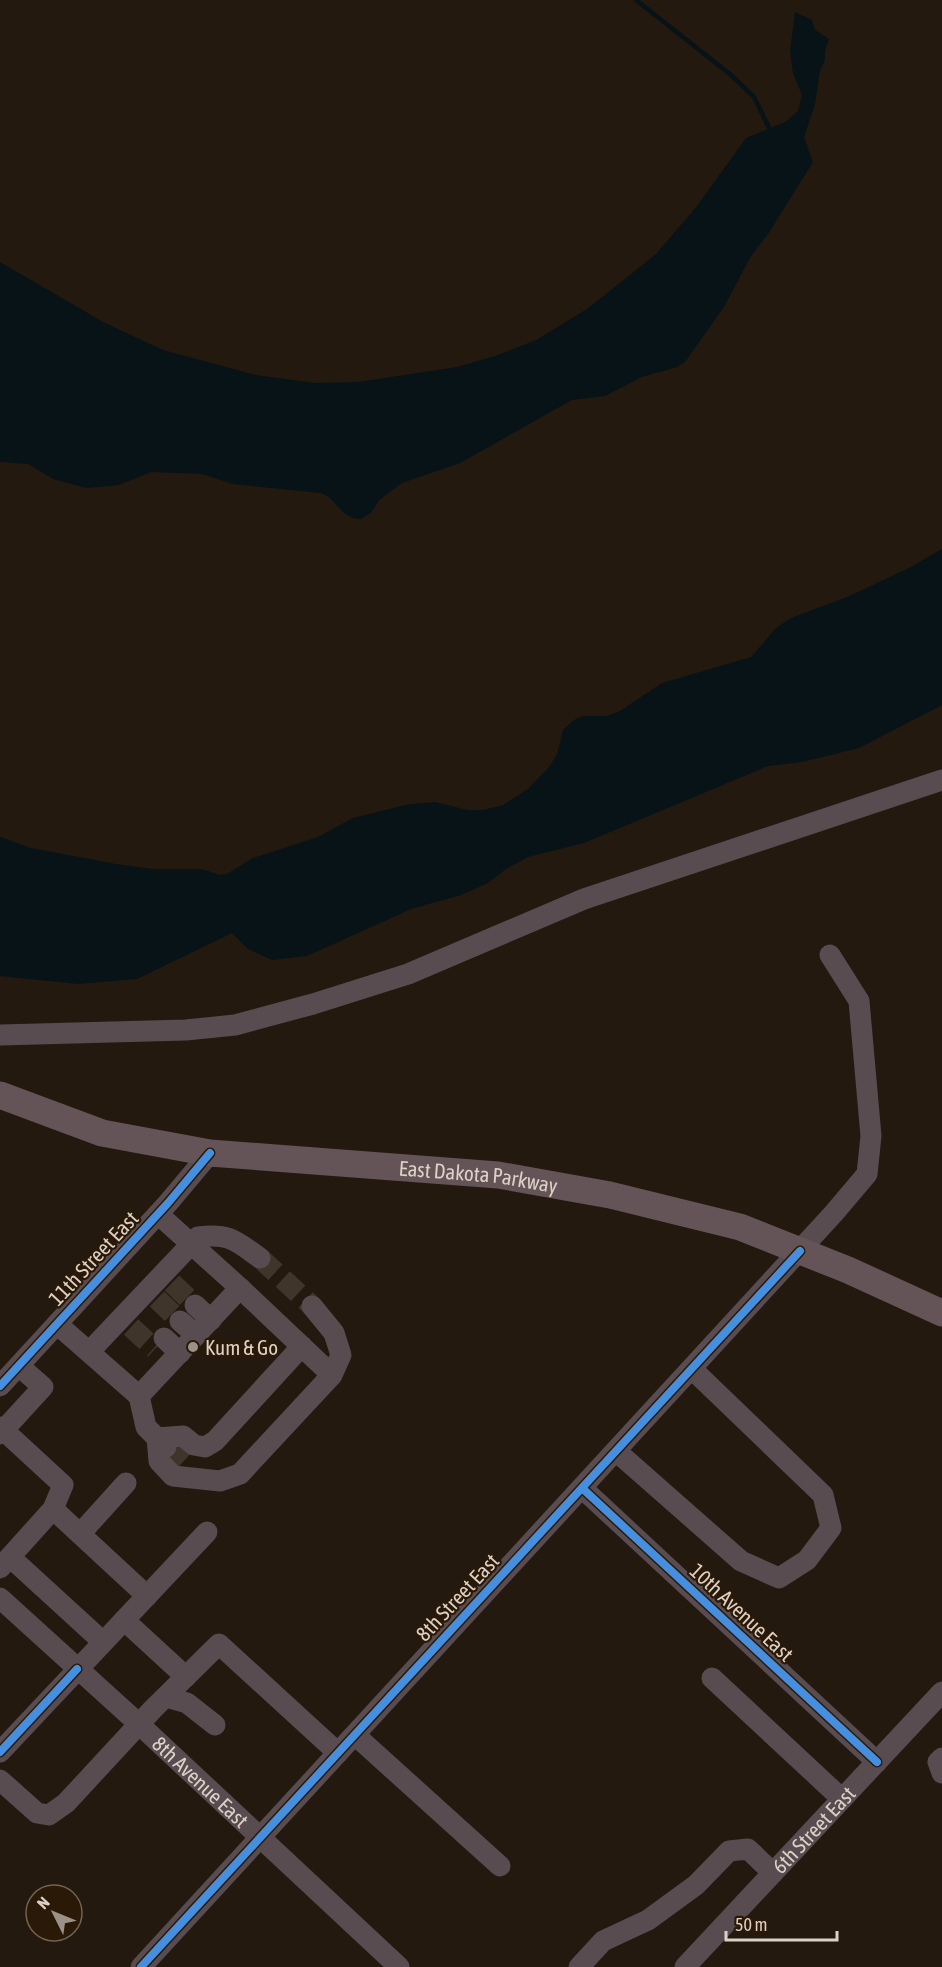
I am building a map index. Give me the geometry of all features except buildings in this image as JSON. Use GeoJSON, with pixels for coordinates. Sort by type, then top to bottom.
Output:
{"type":"FeatureCollection","features":[{"type":"Feature","properties":{"kind":"main road","name":"East Dakota Parkway"},"geometry":{"type":"LineString","coordinates":[[0,1095],[102,1133],[210,1152],[498,1175],[610,1195],[740,1227],[942,1313]]}},
{"type":"Feature","properties":{"kind":"street"},"geometry":{"type":"LineString","coordinates":[[0,1035],[186,1030],[235,1025],[313,1004],[408,974],[584,898],[942,780]]}},
{"type":"Feature","properties":{"kind":"street","name":"8th Street East"},"geometry":{"type":"LineString","coordinates":[[141,1967],[692,1369],[867,1174],[871,1136],[859,1001],[830,955]]}},
{"type":"Feature","properties":{"kind":"street"},"geometry":{"type":"LineString","coordinates":[[848,1047],[866,1066]]}},
{"type":"Feature","properties":{"kind":"street","name":"11th Street East"},"geometry":{"type":"LineString","coordinates":[[0,1386],[158,1214],[210,1152]]}},
{"type":"Feature","properties":{"kind":"street"},"geometry":{"type":"LineString","coordinates":[[158,1214],[333,1375]]}},
{"type":"Feature","properties":{"kind":"street"},"geometry":{"type":"LineString","coordinates":[[89,1352],[131,1317],[152,1295],[198,1237],[220,1234],[234,1239],[260,1258]]}},
{"type":"Feature","properties":{"kind":"street"},"geometry":{"type":"LineString","coordinates":[[139,1396],[167,1351],[196,1335],[240,1288]]}},
{"type":"Feature","properties":{"kind":"street"},"geometry":{"type":"LineString","coordinates":[[195,1305],[211,1320]]}},
{"type":"Feature","properties":{"kind":"street"},"geometry":{"type":"LineString","coordinates":[[157,1438],[159,1461],[173,1476],[220,1481],[240,1474],[333,1375],[340,1355],[334,1333],[312,1306]]}},
{"type":"Feature","properties":{"kind":"street"},"geometry":{"type":"LineString","coordinates":[[180,1321],[196,1335]]}},
{"type":"Feature","properties":{"kind":"street"},"geometry":{"type":"LineString","coordinates":[[57,1324],[139,1396],[146,1427],[200,1478]]}},
{"type":"Feature","properties":{"kind":"street"},"geometry":{"type":"LineString","coordinates":[[157,1438],[183,1436],[195,1445],[205,1447],[215,1441],[302,1346]]}},
{"type":"Feature","properties":{"kind":"street"},"geometry":{"type":"LineString","coordinates":[[19,1366],[43,1387],[1,1430],[63,1485],[53,1509],[5,1563],[103,1642]]}},
{"type":"Feature","properties":{"kind":"street"},"geometry":{"type":"LineString","coordinates":[[616,1451],[741,1561],[779,1578],[807,1560],[831,1528],[823,1495],[692,1369]]}},
{"type":"Feature","properties":{"kind":"street"},"geometry":{"type":"LineString","coordinates":[[80,1534],[126,1483]]}},
{"type":"Feature","properties":{"kind":"street","name":"10th Avenue East"},"geometry":{"type":"LineString","coordinates":[[582,1488],[877,1762]]}},
{"type":"Feature","properties":{"kind":"street"},"geometry":{"type":"LineString","coordinates":[[53,1509],[147,1596]]}},
{"type":"Feature","properties":{"kind":"street"},"geometry":{"type":"LineString","coordinates":[[0,1752],[207,1532]]}},
{"type":"Feature","properties":{"kind":"street","name":"8th Avenue East"},"geometry":{"type":"LineString","coordinates":[[0,1598],[140,1725],[399,1967]]}},
{"type":"Feature","properties":{"kind":"street"},"geometry":{"type":"LineString","coordinates":[[124,1620],[186,1677]]}},
{"type":"Feature","properties":{"kind":"street"},"geometry":{"type":"LineString","coordinates":[[0,1780],[37,1813],[49,1815],[66,1803],[219,1644],[338,1753]]}},
{"type":"Feature","properties":{"kind":"street"},"geometry":{"type":"LineString","coordinates":[[712,1678],[842,1799]]}},
{"type":"Feature","properties":{"kind":"street","name":"6th Street East"},"geometry":{"type":"LineString","coordinates":[[685,1967],[942,1692]]}},
{"type":"Feature","properties":{"kind":"street"},"geometry":{"type":"LineString","coordinates":[[166,1698],[187,1703],[215,1725]]}},
{"type":"Feature","properties":{"kind":"street"},"geometry":{"type":"LineString","coordinates":[[355,1735],[500,1866]]}},
{"type":"Feature","properties":{"kind":"street"},"geometry":{"type":"LineString","coordinates":[[942,1758],[938,1762],[942,1773]]}},
{"type":"Feature","properties":{"kind":"street"},"geometry":{"type":"LineString","coordinates":[[579,1967],[603,1941],[648,1920],[696,1886],[729,1851],[748,1849],[773,1873]]}},
{"type":"Feature","properties":{"kind":"shaded area"},"geometry":{"type":"Polygon","coordinates":[[[795,12],[812,20],[815,30],[829,39],[825,60],[820,70],[815,104],[804,137],[813,162],[768,234],[751,256],[724,307],[685,362],[677,367],[642,377],[605,396],[572,400],[460,463],[402,483],[379,500],[372,512],[361,519],[348,516],[321,493],[233,484],[202,474],[151,472],[119,485],[86,488],[53,479],[28,464],[0,462],[0,262],[103,322],[163,350],[256,375],[315,383],[358,382],[457,367],[495,356],[536,340],[587,309],[656,254],[697,206],[746,138],[785,122],[798,111],[802,95],[793,73],[790,51],[795,12]]]}},
{"type":"Feature","properties":{"kind":"shaded area"},"geometry":{"type":"Polygon","coordinates":[[[942,549],[942,705],[859,748],[802,762],[768,766],[584,843],[528,857],[506,869],[488,883],[461,895],[411,909],[307,956],[272,960],[248,949],[232,933],[137,979],[78,984],[0,976],[0,837],[31,848],[116,864],[153,869],[202,869],[220,875],[227,874],[253,858],[318,837],[353,818],[410,804],[435,802],[467,810],[483,810],[503,805],[528,789],[550,766],[557,754],[563,730],[574,720],[583,716],[607,716],[620,711],[662,683],[751,657],[776,628],[791,618],[847,597],[909,568],[942,549]]]}},
{"type":"Feature","properties":{"kind":"waterway"},"geometry":{"type":"LineString","coordinates":[[636,0],[731,75],[754,97],[771,132]]}},
{"type":"Feature","properties":{"kind":"tunnel"},"geometry":{"type":"LineString","coordinates":[[260,1258],[312,1306]]}},
{"type":"Feature","properties":{"kind":"tunnel"},"geometry":{"type":"LineString","coordinates":[[172,1283],[195,1305]]}},
{"type":"Feature","properties":{"kind":"tunnel"},"geometry":{"type":"LineString","coordinates":[[157,1299],[180,1321]]}},
{"type":"Feature","properties":{"kind":"tunnel"},"geometry":{"type":"LineString","coordinates":[[131,1327],[155,1349]]}},
{"type":"Feature","properties":{"kind":"tunnel"},"geometry":{"type":"LineString","coordinates":[[172,1452],[183,1462]]}},
{"type":"Feature","properties":{"kind":"cycle path"},"geometry":{"type":"LineString","coordinates":[[0,1386],[168,1203],[210,1153]]}},
{"type":"Feature","properties":{"kind":"cycle path"},"geometry":{"type":"LineString","coordinates":[[141,1967],[800,1251]]}},
{"type":"Feature","properties":{"kind":"cycle path"},"geometry":{"type":"LineString","coordinates":[[582,1488],[877,1762]]}},
{"type":"Feature","properties":{"kind":"cycle path"},"geometry":{"type":"LineString","coordinates":[[0,1752],[77,1669]]}},
{"type":"Feature","properties":{"kind":"place","name":"Kum & Go"},"geometry":{"type":"Point","coordinates":[193,1347]}}]}
